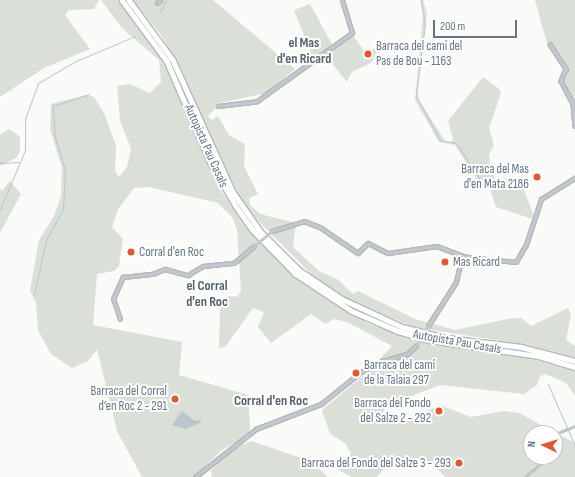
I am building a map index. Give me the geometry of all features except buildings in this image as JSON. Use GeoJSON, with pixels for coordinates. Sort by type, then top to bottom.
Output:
{"type":"FeatureCollection","features":[{"type":"Feature","properties":{"kind":"highway","name":"Autopista Pau Casals"},"geometry":{"type":"LineString","coordinates":[[122,0],[167,61],[212,163],[236,206],[253,230],[296,274],[352,311],[398,331],[447,343],[539,356],[575,367]]}},
{"type":"Feature","properties":{"kind":"highway","name":"Autopista Pau Casals"},"geometry":{"type":"LineString","coordinates":[[129,0],[173,60],[233,192],[260,230],[299,270],[342,300],[402,327],[447,338],[521,347],[575,362]]}},
{"type":"Feature","properties":{"kind":"street"},"geometry":{"type":"LineString","coordinates":[[157,3],[160,0]]}},
{"type":"Feature","properties":{"kind":"street"},"geometry":{"type":"LineString","coordinates":[[218,106],[257,101],[352,33],[342,0]]}},
{"type":"Feature","properties":{"kind":"street"},"geometry":{"type":"LineString","coordinates":[[550,44],[566,69],[561,81],[572,100],[575,126]]}},
{"type":"Feature","properties":{"kind":"street"},"geometry":{"type":"LineString","coordinates":[[120,319],[113,299],[123,276],[153,274],[166,269],[188,275],[203,266],[234,263],[272,231],[304,221],[320,227],[358,253],[368,243],[388,253],[437,246],[467,257],[516,262],[526,245],[541,199],[575,178]]}},
{"type":"Feature","properties":{"kind":"street"},"geometry":{"type":"LineString","coordinates":[[195,477],[256,429],[321,404],[361,372],[382,361],[407,354],[416,346],[456,282],[461,260],[467,257]]}},
{"type":"Feature","properties":{"kind":"shaded area"},"geometry":{"type":"Polygon","coordinates":[[[0,0],[99,0],[94,9],[69,10],[65,15],[90,49],[44,68],[0,97],[0,0]]]}},
{"type":"Feature","properties":{"kind":"shaded area"},"geometry":{"type":"Polygon","coordinates":[[[101,0],[117,0],[149,38],[173,81],[219,188],[253,236],[299,281],[367,323],[415,341],[518,355],[575,371],[575,396],[566,383],[546,374],[540,376],[537,385],[524,394],[440,385],[386,406],[382,414],[404,422],[440,405],[471,417],[504,411],[519,413],[541,425],[523,425],[523,465],[563,465],[563,437],[575,443],[575,477],[446,477],[432,465],[392,462],[376,477],[352,477],[333,466],[333,459],[349,459],[351,453],[345,443],[330,434],[322,410],[369,371],[392,346],[349,323],[334,319],[325,324],[311,314],[271,343],[258,327],[264,312],[253,308],[225,347],[219,348],[220,309],[229,296],[237,297],[241,291],[237,229],[232,217],[218,203],[149,187],[134,188],[118,209],[112,227],[123,239],[119,266],[114,271],[97,274],[93,325],[182,342],[179,375],[248,395],[250,428],[248,435],[222,450],[193,477],[142,477],[117,431],[97,349],[88,361],[72,368],[51,354],[38,330],[36,302],[30,291],[39,240],[54,216],[61,196],[62,168],[50,129],[51,104],[86,95],[94,97],[105,115],[116,146],[115,171],[119,177],[127,167],[131,149],[120,120],[117,86],[130,84],[150,93],[161,82],[159,60],[122,28],[101,0]]]}},
{"type":"Feature","properties":{"kind":"shaded area"},"geometry":{"type":"Polygon","coordinates":[[[133,0],[213,0],[295,69],[266,93],[220,103],[208,116],[212,120],[218,116],[229,135],[245,144],[244,166],[258,194],[249,198],[250,205],[260,214],[296,223],[293,247],[319,271],[337,279],[353,294],[358,291],[415,319],[455,330],[512,318],[521,318],[531,326],[568,308],[571,315],[566,340],[575,346],[575,358],[527,345],[413,327],[347,299],[316,279],[248,211],[217,154],[184,75],[161,35],[133,0]]]}},
{"type":"Feature","properties":{"kind":"shaded area"},"geometry":{"type":"Polygon","coordinates":[[[420,0],[423,0],[427,13],[417,91],[419,100],[445,141],[451,142],[453,139],[448,121],[483,77],[498,88],[501,93],[489,128],[494,145],[489,155],[490,165],[495,179],[519,178],[533,213],[532,219],[496,207],[489,186],[480,184],[455,145],[439,142],[415,100],[423,16],[420,0]]]}},
{"type":"Feature","properties":{"kind":"shaded area"},"geometry":{"type":"Polygon","coordinates":[[[535,0],[575,0],[575,116],[574,101],[562,81],[567,70],[546,40],[535,0]]]}},
{"type":"Feature","properties":{"kind":"shaded area"},"geometry":{"type":"Polygon","coordinates":[[[310,4],[333,46],[352,34],[363,50],[379,49],[371,63],[352,72],[347,82],[323,52],[313,58],[294,10],[310,4]]]}},
{"type":"Feature","properties":{"kind":"shaded area"},"geometry":{"type":"Polygon","coordinates":[[[9,129],[20,137],[20,151],[16,158],[0,166],[0,135],[9,129]]]}},
{"type":"Feature","properties":{"kind":"shaded area"},"geometry":{"type":"Polygon","coordinates":[[[10,181],[21,194],[0,233],[0,188],[2,191],[10,181]]]}},
{"type":"Feature","properties":{"kind":"shaded area"},"geometry":{"type":"Polygon","coordinates":[[[182,411],[195,421],[201,420],[201,422],[186,429],[172,425],[182,411]]]}},
{"type":"Feature","properties":{"kind":"shaded area"},"geometry":{"type":"Polygon","coordinates":[[[251,441],[310,461],[328,477],[212,477],[211,471],[226,452],[251,441]]]}},
{"type":"Feature","properties":{"kind":"waterway"},"geometry":{"type":"LineString","coordinates":[[160,12],[166,0]]}},
{"type":"Feature","properties":{"kind":"waterway"},"geometry":{"type":"LineString","coordinates":[[421,0],[425,24],[416,96],[440,140],[456,143],[482,183]]}},
{"type":"Feature","properties":{"kind":"waterway"},"geometry":{"type":"LineString","coordinates":[[0,209],[25,150],[25,119],[38,83],[74,62],[135,36]]}},
{"type":"Feature","properties":{"kind":"waterway"},"geometry":{"type":"LineString","coordinates":[[34,295],[46,240],[63,209],[65,170],[55,138],[53,106],[89,94]]}},
{"type":"Feature","properties":{"kind":"waterway"},"geometry":{"type":"LineString","coordinates":[[0,163],[19,162]]}},
{"type":"Feature","properties":{"kind":"waterway"},"geometry":{"type":"LineString","coordinates":[[548,384],[575,446]]}},
{"type":"Feature","properties":{"kind":"waterway"},"geometry":{"type":"LineString","coordinates":[[563,431],[575,426]]}},
{"type":"Feature","properties":{"kind":"waterway"},"geometry":{"type":"LineString","coordinates":[[525,477],[539,465]]}},
{"type":"Feature","properties":{"kind":"place","name":"Barraca del camí del Pas de Bou - 1163"},"geometry":{"type":"Point","coordinates":[368,54]}},
{"type":"Feature","properties":{"kind":"place","name":"Barraca del Mas d'en Mata 2186"},"geometry":{"type":"Point","coordinates":[537,177]}},
{"type":"Feature","properties":{"kind":"place","name":"Corral d'en Roc"},"geometry":{"type":"Point","coordinates":[131,252]}},
{"type":"Feature","properties":{"kind":"place","name":"Mas Ricard"},"geometry":{"type":"Point","coordinates":[445,262]}},
{"type":"Feature","properties":{"kind":"place","name":"Barraca del camí de la Talaia 297"},"geometry":{"type":"Point","coordinates":[356,373]}},
{"type":"Feature","properties":{"kind":"place","name":"Barraca del Corral d’en Roc 2 - 291"},"geometry":{"type":"Point","coordinates":[175,399]}},
{"type":"Feature","properties":{"kind":"place","name":"Barraca del Fondo del Salze 2 - 292"},"geometry":{"type":"Point","coordinates":[439,411]}},
{"type":"Feature","properties":{"kind":"place","name":"Barraca del Fondo del Salze 3 - 293"},"geometry":{"type":"Point","coordinates":[459,463]}},
{"type":"Feature","properties":{"kind":"district","name":"el Mas d'en Ricard"},"geometry":{"type":"Point","coordinates":[304,52]}},
{"type":"Feature","properties":{"kind":"district","name":"el Corral d'en Roc"},"geometry":{"type":"Point","coordinates":[207,294]}},
{"type":"Feature","properties":{"kind":"district","name":"Corral d'en Roc"},"geometry":{"type":"Point","coordinates":[271,401]}}]}
